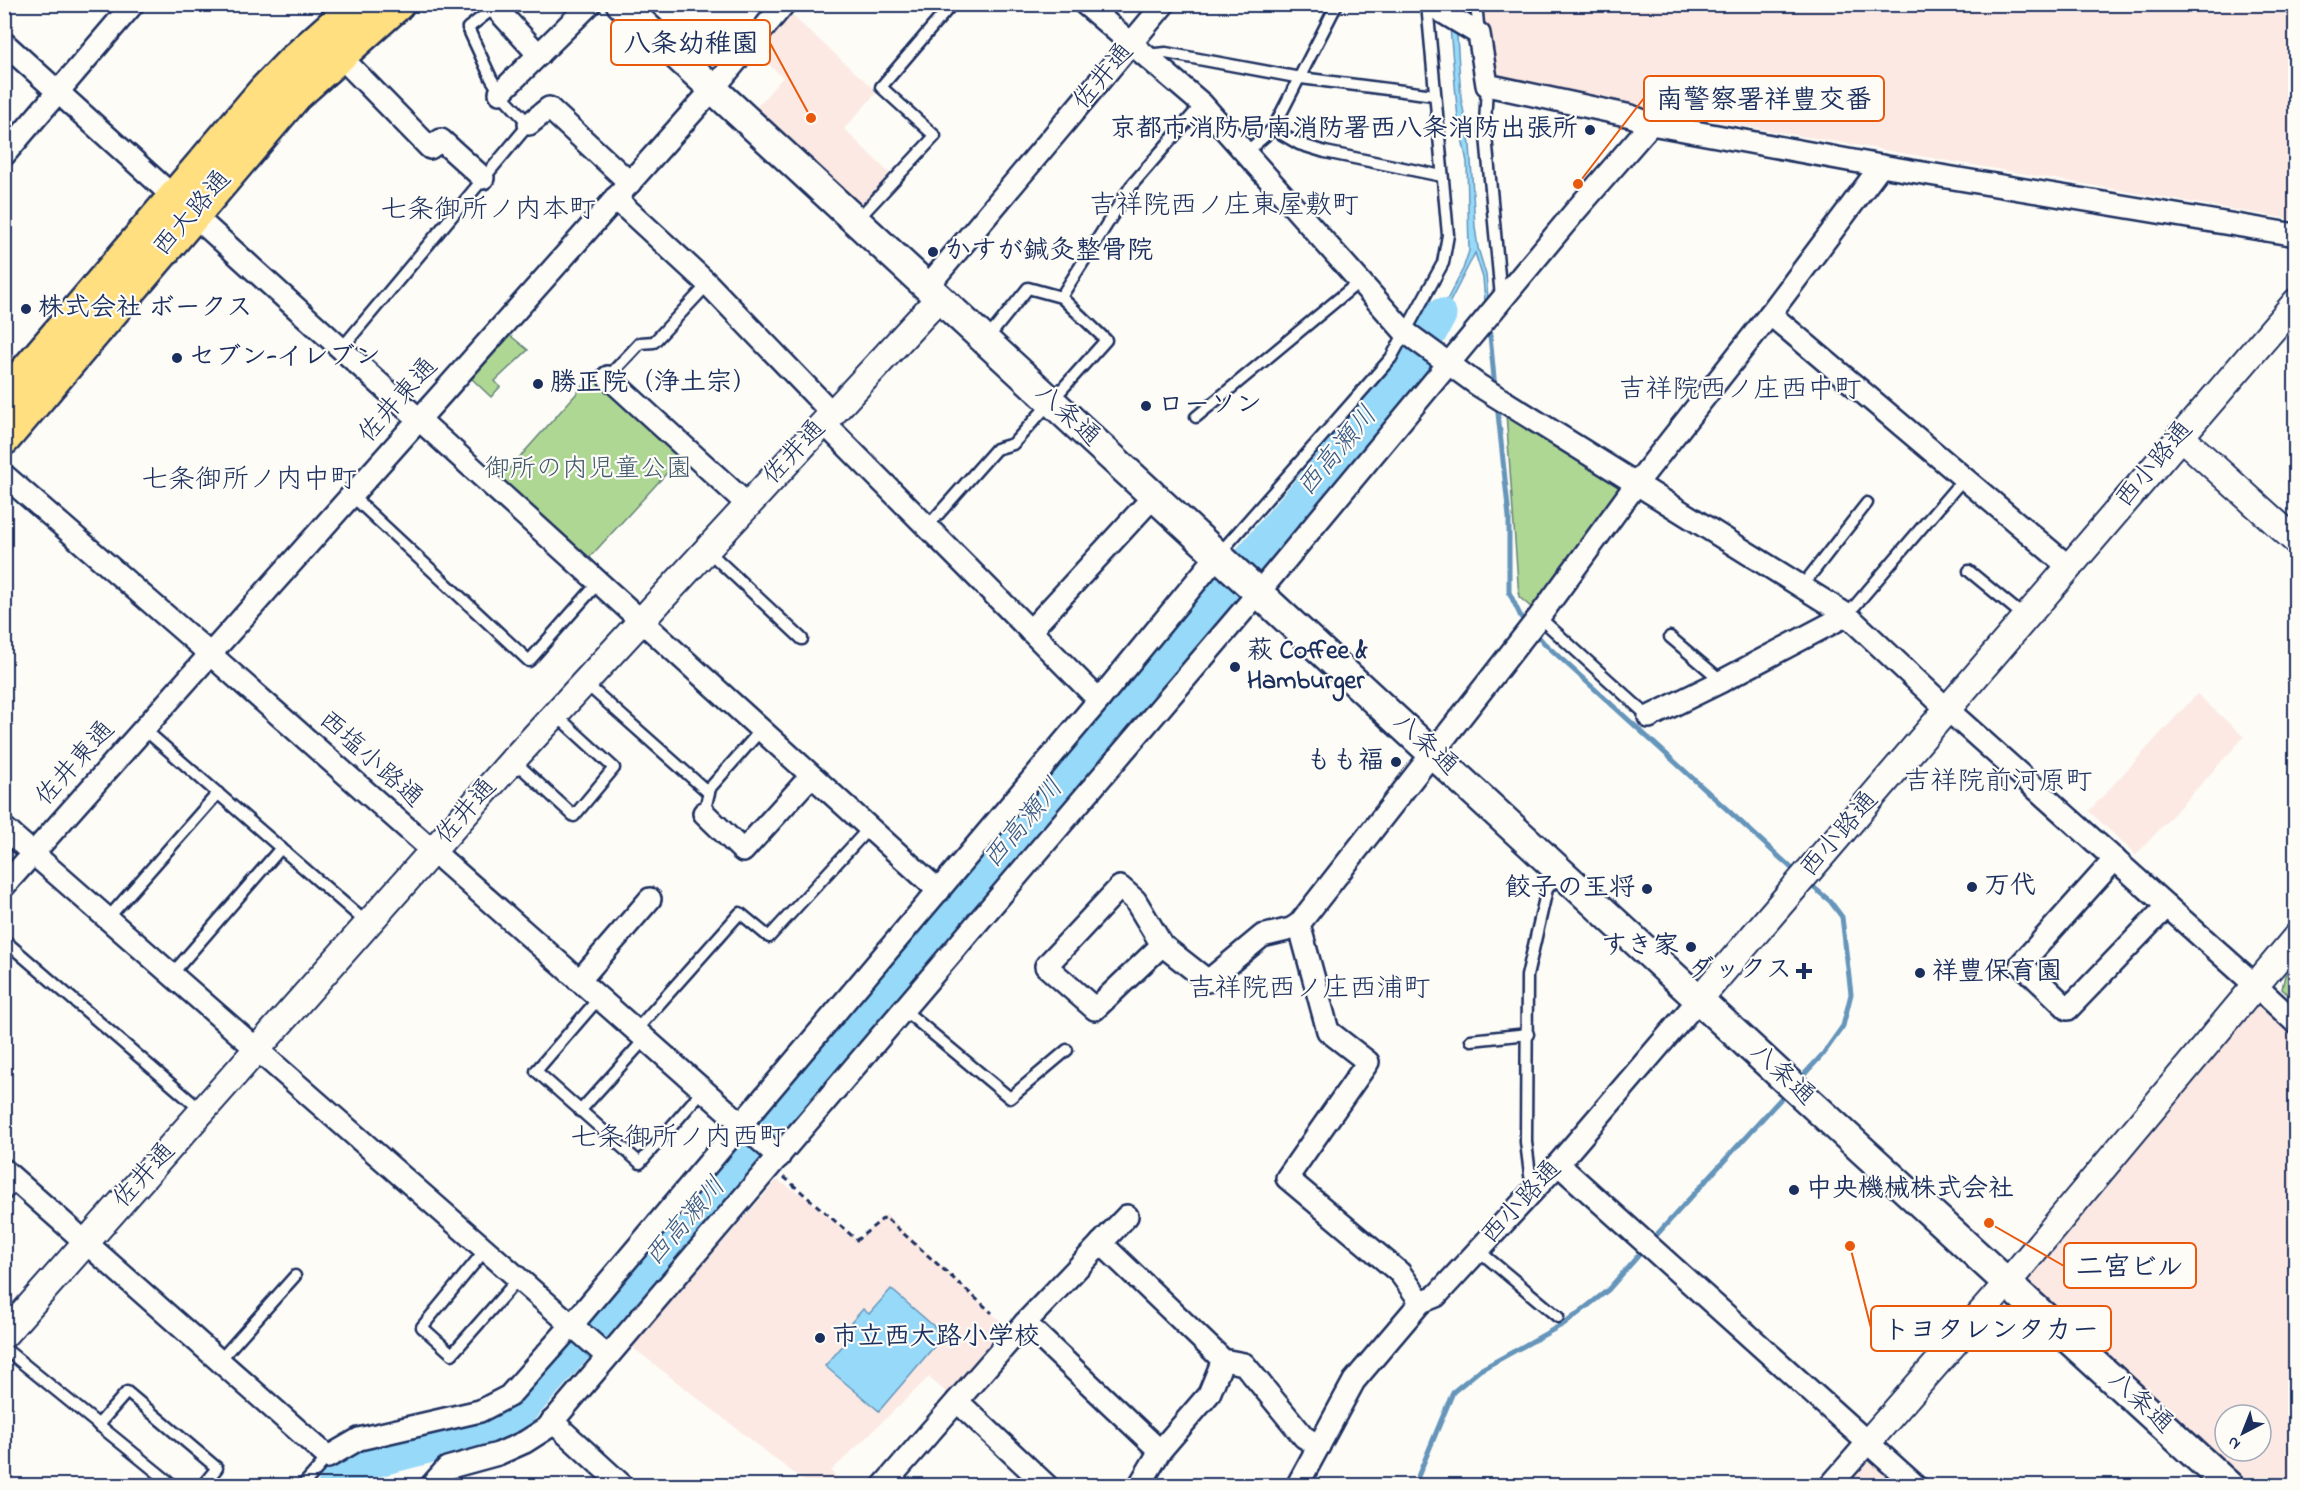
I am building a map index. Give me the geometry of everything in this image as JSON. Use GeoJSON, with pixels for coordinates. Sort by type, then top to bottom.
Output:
{"type":"FeatureCollection","features":[{"type":"Feature","properties":{"kind":"main road","name":"西大路通"},"geometry":{"type":"LineString","coordinates":[[4,438],[293,62],[358,4]]}},
{"type":"Feature","properties":{"kind":"main road","name":"西大路通"},"geometry":{"type":"LineString","coordinates":[[4,398],[184,205],[295,95],[397,4]]}},
{"type":"Feature","properties":{"kind":"main road","name":"八条通"},"geometry":{"type":"LineString","coordinates":[[625,6],[1700,998],[1792,1086],[2229,1485]]}},
{"type":"Feature","properties":{"kind":"street"},"geometry":{"type":"LineString","coordinates":[[4,155],[133,4]]}},
{"type":"Feature","properties":{"kind":"street"},"geometry":{"type":"LineString","coordinates":[[500,93],[590,4]]}},
{"type":"Feature","properties":{"kind":"street","name":"佐井東通"},"geometry":{"type":"LineString","coordinates":[[4,886],[713,89],[784,4]]}},
{"type":"Feature","properties":{"kind":"street"},"geometry":{"type":"LineString","coordinates":[[1085,4],[1202,104],[1407,333],[1478,385],[1846,615],[2295,1023]]}},
{"type":"Feature","properties":{"kind":"street","name":"佐井通"},"geometry":{"type":"LineString","coordinates":[[4,1335],[513,760],[828,418],[1138,50],[1164,4]]}},
{"type":"Feature","properties":{"kind":"street"},"geometry":{"type":"LineString","coordinates":[[1428,4],[1479,34],[1487,85],[1631,116],[1651,124],[1881,166],[2295,235]]}},
{"type":"Feature","properties":{"kind":"street"},"geometry":{"type":"LineString","coordinates":[[493,6],[539,55]]}},
{"type":"Feature","properties":{"kind":"street"},"geometry":{"type":"LineString","coordinates":[[4,43],[939,891]]}},
{"type":"Feature","properties":{"kind":"street"},"geometry":{"type":"LineString","coordinates":[[339,55],[430,148],[441,140],[483,178]]}},
{"type":"Feature","properties":{"kind":"street"},"geometry":{"type":"LineString","coordinates":[[529,124],[549,108],[927,527],[1099,700]]}},
{"type":"Feature","properties":{"kind":"street"},"geometry":{"type":"LineString","coordinates":[[430,1485],[447,1468],[498,1454],[547,1428],[1259,592],[1445,361],[1478,330],[1577,209],[1651,124]]}},
{"type":"Feature","properties":{"kind":"street"},"geometry":{"type":"LineString","coordinates":[[1162,945],[1095,1009],[1046,966],[1120,887],[1135,900],[1162,945],[1208,981],[1263,936],[1291,929],[1299,924],[1532,625],[1637,483],[1770,314],[1881,166]]}},
{"type":"Feature","properties":{"kind":"street","name":"西小路通"},"geometry":{"type":"LineString","coordinates":[[1296,1485],[1354,1381],[1421,1302],[1436,1296],[1558,1164],[2180,436],[2295,306]]}},
{"type":"Feature","properties":{"kind":"street"},"geometry":{"type":"LineString","coordinates":[[1770,314],[2069,567]]}},
{"type":"Feature","properties":{"kind":"street"},"geometry":{"type":"LineString","coordinates":[[608,377],[748,505]]}},
{"type":"Feature","properties":{"kind":"street"},"geometry":{"type":"LineString","coordinates":[[2180,436],[2295,541]]}},
{"type":"Feature","properties":{"kind":"street","name":"西塩小路通"},"geometry":{"type":"LineString","coordinates":[[4,476],[210,654],[742,1124],[775,1162]]}},
{"type":"Feature","properties":{"kind":"street"},"geometry":{"type":"LineString","coordinates":[[1030,631],[1154,496]]}},
{"type":"Feature","properties":{"kind":"street"},"geometry":{"type":"LineString","coordinates":[[9,1183],[86,1243],[328,1457],[359,1439],[480,1411],[508,1396],[572,1325],[939,891],[1218,555]]}},
{"type":"Feature","properties":{"kind":"street"},"geometry":{"type":"LineString","coordinates":[[1649,717],[1846,615]]}},
{"type":"Feature","properties":{"kind":"street"},"geometry":{"type":"LineString","coordinates":[[706,803],[743,851],[812,776]]}},
{"type":"Feature","properties":{"kind":"street"},"geometry":{"type":"LineString","coordinates":[[4,828],[258,1048],[607,1356]]}},
{"type":"Feature","properties":{"kind":"street"},"geometry":{"type":"LineString","coordinates":[[2115,859],[2021,964],[2068,1009],[2167,906]]}},
{"type":"Feature","properties":{"kind":"street"},"geometry":{"type":"LineString","coordinates":[[579,981],[650,899]]}},
{"type":"Feature","properties":{"kind":"street"},"geometry":{"type":"LineString","coordinates":[[1299,924],[1328,1031],[1368,1062],[1287,1178],[1400,1273],[1421,1302]]}},
{"type":"Feature","properties":{"kind":"street"},"geometry":{"type":"LineString","coordinates":[[1830,1485],[2008,1282],[2295,937]]}},
{"type":"Feature","properties":{"kind":"street"},"geometry":{"type":"LineString","coordinates":[[1558,1164],[1916,1485]]}},
{"type":"Feature","properties":{"kind":"street"},"geometry":{"type":"LineString","coordinates":[[894,1481],[957,1401],[1025,1323],[1127,1216]]}},
{"type":"Feature","properties":{"kind":"street"},"geometry":{"type":"LineString","coordinates":[[1101,1243],[1223,1360],[1244,1364],[1304,1437],[1319,1446]]}},
{"type":"Feature","properties":{"kind":"street"},"geometry":{"type":"LineString","coordinates":[[1025,1323],[1160,1451]]}},
{"type":"Feature","properties":{"kind":"street"},"geometry":{"type":"LineString","coordinates":[[1139,1485],[1160,1451],[1209,1394],[1223,1360]]}},
{"type":"Feature","properties":{"kind":"street"},"geometry":{"type":"LineString","coordinates":[[957,1401],[1047,1485]]}},
{"type":"Feature","properties":{"kind":"street"},"geometry":{"type":"LineString","coordinates":[[552,1421],[623,1485]]}},
{"type":"Feature","properties":{"kind":"lane"},"geometry":{"type":"LineString","coordinates":[[856,221],[935,136],[881,87],[952,4]]}},
{"type":"Feature","properties":{"kind":"lane"},"geometry":{"type":"LineString","coordinates":[[1245,153],[1273,129],[1338,4]]}},
{"type":"Feature","properties":{"kind":"lane"},"geometry":{"type":"LineString","coordinates":[[1218,555],[1391,358],[1407,333],[1443,263],[1448,235],[1434,95],[1428,4]]}},
{"type":"Feature","properties":{"kind":"lane"},"geometry":{"type":"LineString","coordinates":[[1476,4],[1479,34]]}},
{"type":"Feature","properties":{"kind":"lane"},"geometry":{"type":"LineString","coordinates":[[341,349],[529,124],[500,93],[468,28],[493,6]]}},
{"type":"Feature","properties":{"kind":"lane"},"geometry":{"type":"LineString","coordinates":[[1138,50],[1301,78],[1434,95]]}},
{"type":"Feature","properties":{"kind":"lane"},"geometry":{"type":"LineString","coordinates":[[1487,85],[1485,125],[1499,304]]}},
{"type":"Feature","properties":{"kind":"lane"},"geometry":{"type":"LineString","coordinates":[[1060,297],[1131,186],[1202,104]]}},
{"type":"Feature","properties":{"kind":"lane"},"geometry":{"type":"LineString","coordinates":[[1273,129],[1299,144],[1325,152],[1442,176]]}},
{"type":"Feature","properties":{"kind":"lane"},"geometry":{"type":"LineString","coordinates":[[1196,417],[1360,281]]}},
{"type":"Feature","properties":{"kind":"lane"},"geometry":{"type":"LineString","coordinates":[[608,377],[640,343],[654,342],[708,284]]}},
{"type":"Feature","properties":{"kind":"lane"},"geometry":{"type":"LineString","coordinates":[[927,527],[996,449],[1012,444],[1106,340],[1060,297],[1028,288],[986,341]]}},
{"type":"Feature","properties":{"kind":"lane"},"geometry":{"type":"LineString","coordinates":[[1846,615],[1964,478]]}},
{"type":"Feature","properties":{"kind":"lane"},"geometry":{"type":"LineString","coordinates":[[351,495],[529,661],[598,583]]}},
{"type":"Feature","properties":{"kind":"lane"},"geometry":{"type":"LineString","coordinates":[[1802,586],[1867,502]]}},
{"type":"Feature","properties":{"kind":"lane"},"geometry":{"type":"LineString","coordinates":[[707,550],[802,639]]}},
{"type":"Feature","properties":{"kind":"lane"},"geometry":{"type":"LineString","coordinates":[[1969,571],[2026,618]]}},
{"type":"Feature","properties":{"kind":"lane"},"geometry":{"type":"LineString","coordinates":[[1532,625],[1649,717]]}},
{"type":"Feature","properties":{"kind":"lane"},"geometry":{"type":"LineString","coordinates":[[1670,637],[1722,681]]}},
{"type":"Feature","properties":{"kind":"lane"},"geometry":{"type":"LineString","coordinates":[[584,682],[706,803],[710,788],[761,730]]}},
{"type":"Feature","properties":{"kind":"lane"},"geometry":{"type":"LineString","coordinates":[[513,760],[574,816],[614,768],[555,714]]}},
{"type":"Feature","properties":{"kind":"lane"},"geometry":{"type":"LineString","coordinates":[[144,729],[369,924]]}},
{"type":"Feature","properties":{"kind":"lane"},"geometry":{"type":"LineString","coordinates":[[108,918],[218,793]]}},
{"type":"Feature","properties":{"kind":"lane"},"geometry":{"type":"LineString","coordinates":[[580,1111],[740,913],[769,937],[869,828]]}},
{"type":"Feature","properties":{"kind":"lane"},"geometry":{"type":"LineString","coordinates":[[172,974],[281,848]]}},
{"type":"Feature","properties":{"kind":"lane"},"geometry":{"type":"LineString","coordinates":[[1532,1192],[1526,1142],[1527,976],[1547,889],[1562,872]]}},
{"type":"Feature","properties":{"kind":"lane"},"geometry":{"type":"LineString","coordinates":[[4,940],[203,1111]]}},
{"type":"Feature","properties":{"kind":"lane"},"geometry":{"type":"LineString","coordinates":[[599,998],[536,1071],[580,1111],[640,1163],[703,1090]]}},
{"type":"Feature","properties":{"kind":"lane"},"geometry":{"type":"LineString","coordinates":[[904,1010],[1010,1098],[1067,1050]]}},
{"type":"Feature","properties":{"kind":"lane"},"geometry":{"type":"LineString","coordinates":[[1471,1040],[1528,1034]]}},
{"type":"Feature","properties":{"kind":"lane"},"geometry":{"type":"LineString","coordinates":[[486,1249],[422,1327],[452,1354],[519,1278]]}},
{"type":"Feature","properties":{"kind":"lane"},"geometry":{"type":"LineString","coordinates":[[1478,1250],[1558,1317]]}},
{"type":"Feature","properties":{"kind":"lane"},"geometry":{"type":"LineString","coordinates":[[219,1361],[295,1276]]}},
{"type":"Feature","properties":{"kind":"lane"},"geometry":{"type":"LineString","coordinates":[[4,1348],[174,1485]]}},
{"type":"Feature","properties":{"kind":"lane"},"geometry":{"type":"LineString","coordinates":[[99,1425],[127,1392],[217,1468],[202,1485]]}},
{"type":"Feature","properties":{"kind":"lane"},"geometry":{"type":"LineString","coordinates":[[302,1485],[328,1457]]}},
{"type":"Feature","properties":{"kind":"path"},"geometry":{"type":"LineString","coordinates":[[775,1162],[857,1240],[885,1217],[992,1313]]}},
{"type":"Feature","properties":{"kind":"shaded area"},"geometry":{"type":"Polygon","coordinates":[[[1483,5],[2295,5],[2295,220],[1509,86],[1493,71],[1488,53],[1483,5]]]}},
{"type":"Feature","properties":{"kind":"shaded area"},"geometry":{"type":"Polygon","coordinates":[[[787,11],[877,92],[844,129],[890,174],[860,206],[756,108],[783,77],[752,50],[787,11]]]}},
{"type":"Feature","properties":{"kind":"shaded area"},"geometry":{"type":"Polygon","coordinates":[[[2197,694],[2244,737],[2136,855],[2089,811],[2197,694]]]}},
{"type":"Feature","properties":{"kind":"shaded area"},"geometry":{"type":"Polygon","coordinates":[[[2257,1004],[2295,1039],[2295,1485],[2250,1485],[2226,1463],[2273,1463],[2273,1403],[2213,1403],[2213,1451],[2025,1281],[2257,1004]]]}},
{"type":"Feature","properties":{"kind":"shaded area","name":"市立西大路小学校"},"geometry":{"type":"Polygon","coordinates":[[[777,1180],[801,1194],[857,1240],[886,1214],[1008,1328],[951,1397],[929,1377],[831,1471],[845,1485],[809,1485],[632,1347],[777,1180]]]}},
{"type":"Feature","properties":{"kind":"shaded area"},"geometry":{"type":"Polygon","coordinates":[[[1869,1455],[1903,1486],[1843,1486],[1869,1455]]]}},
{"type":"Feature","properties":{"kind":"green space"},"geometry":{"type":"Polygon","coordinates":[[[507,333],[528,350],[495,381],[500,387],[491,397],[471,378],[507,333]]]}},
{"type":"Feature","properties":{"kind":"green space","name":"御所の内児童公園"},"geometry":{"type":"Polygon","coordinates":[[[594,374],[678,451],[676,463],[589,558],[501,478],[594,374]]]}},
{"type":"Feature","properties":{"kind":"green space"},"geometry":{"type":"Polygon","coordinates":[[[1506,413],[1621,482],[1623,494],[1532,608],[1519,597],[1506,413]]]}},
{"type":"Feature","properties":{"kind":"green space"},"geometry":{"type":"Polygon","coordinates":[[[2295,963],[2295,1001],[2282,989],[2285,975],[2295,963]]]}},
{"type":"Feature","properties":{"kind":"water"},"geometry":{"type":"Polygon","coordinates":[[[1448,5],[1455,5],[1461,98],[1470,144],[1475,227],[1486,275],[1488,298],[1485,301],[1483,278],[1475,253],[1430,341],[1427,338],[1463,269],[1469,251],[1467,162],[1458,119],[1448,5]]]}},
{"type":"Feature","properties":{"kind":"water"},"geometry":{"type":"Polygon","coordinates":[[[891,1289],[944,1335],[879,1411],[825,1366],[846,1342],[841,1334],[863,1309],[869,1314],[891,1289]]]}},
{"type":"Feature","properties":{"kind":"waterway","name":"西高瀬川"},"geometry":{"type":"LineString","coordinates":[[334,1486],[362,1464],[459,1439],[515,1417],[733,1169],[1396,386],[1416,359],[1440,315]]}},
{"type":"Feature","properties":{"kind":"waterway"},"geometry":{"type":"LineString","coordinates":[[1489,324],[1495,389]]}},
{"type":"Feature","properties":{"kind":"waterway"},"geometry":{"type":"LineString","coordinates":[[1497,404],[1509,517],[1509,592],[1521,617],[1527,623]]}},
{"type":"Feature","properties":{"kind":"waterway"},"geometry":{"type":"LineString","coordinates":[[1533,630],[1544,643],[1798,874]]}},
{"type":"Feature","properties":{"kind":"waterway"},"geometry":{"type":"LineString","coordinates":[[1799,1080],[1823,1054],[1843,1026],[1851,994],[1842,917],[1830,901],[1807,882]]}},
{"type":"Feature","properties":{"kind":"waterway"},"geometry":{"type":"LineString","coordinates":[[1651,1241],[1786,1093]]}},
{"type":"Feature","properties":{"kind":"waterway"},"geometry":{"type":"LineString","coordinates":[[1414,1486],[1453,1392],[1480,1370],[1567,1322],[1608,1290],[1645,1248]]}},
{"type":"Feature","properties":{"kind":"place","name":"八条幼稚園"},"geometry":{"type":"Point","coordinates":[811,118]}},
{"type":"Feature","properties":{"kind":"place","name":"京都市消防局南消防署西八条消防出張所"},"geometry":{"type":"Point","coordinates":[1590,130]}},
{"type":"Feature","properties":{"kind":"place","name":"南警察署祥豊交番"},"geometry":{"type":"Point","coordinates":[1578,184]}},
{"type":"Feature","properties":{"kind":"place","name":"かすが鍼灸整骨院"},"geometry":{"type":"Point","coordinates":[933,252]}},
{"type":"Feature","properties":{"kind":"place","name":"株式会社 ボークス"},"geometry":{"type":"Point","coordinates":[26,309]}},
{"type":"Feature","properties":{"kind":"place","name":"セブン-イレブン"},"geometry":{"type":"Point","coordinates":[177,358]}},
{"type":"Feature","properties":{"kind":"place","name":"勝正院（浄土宗）"},"geometry":{"type":"Point","coordinates":[538,384]}},
{"type":"Feature","properties":{"kind":"place","name":"ローソン"},"geometry":{"type":"Point","coordinates":[1146,406]}},
{"type":"Feature","properties":{"kind":"place","name":"萩 Coffee & Hamburger"},"geometry":{"type":"Point","coordinates":[1235,667]}},
{"type":"Feature","properties":{"kind":"place","name":"もも福"},"geometry":{"type":"Point","coordinates":[1396,762]}},
{"type":"Feature","properties":{"kind":"place","name":"万代"},"geometry":{"type":"Point","coordinates":[1972,887]}},
{"type":"Feature","properties":{"kind":"place","name":"餃子の王将"},"geometry":{"type":"Point","coordinates":[1647,889]}},
{"type":"Feature","properties":{"kind":"place","name":"すき家"},"geometry":{"type":"Point","coordinates":[1691,947]}},
{"type":"Feature","properties":{"kind":"place","name":"ダックス"},"geometry":{"type":"Point","coordinates":[1804,971]}},
{"type":"Feature","properties":{"kind":"place","name":"祥豊保育園"},"geometry":{"type":"Point","coordinates":[1920,973]}},
{"type":"Feature","properties":{"kind":"place","name":"中央機械株式会社"},"geometry":{"type":"Point","coordinates":[1794,1190]}},
{"type":"Feature","properties":{"kind":"place","name":"二宮ビル"},"geometry":{"type":"Point","coordinates":[1989,1223]}},
{"type":"Feature","properties":{"kind":"place","name":"トヨタレンタカー"},"geometry":{"type":"Point","coordinates":[1850,1246]}},
{"type":"Feature","properties":{"kind":"place","name":"市立西大路小学校"},"geometry":{"type":"Point","coordinates":[820,1338]}},
{"type":"Feature","properties":{"kind":"district","name":"吉祥院西ノ庄東屋敷町"},"geometry":{"type":"Point","coordinates":[1224,206]}},
{"type":"Feature","properties":{"kind":"district","name":"七条御所ノ内本町"},"geometry":{"type":"Point","coordinates":[488,210]}},
{"type":"Feature","properties":{"kind":"district","name":"吉祥院西ノ庄西中町"},"geometry":{"type":"Point","coordinates":[1740,390]}},
{"type":"Feature","properties":{"kind":"district","name":"七条御所ノ内中町"},"geometry":{"type":"Point","coordinates":[249,480]}},
{"type":"Feature","properties":{"kind":"district","name":"吉祥院前河原町"},"geometry":{"type":"Point","coordinates":[1998,782]}},
{"type":"Feature","properties":{"kind":"district","name":"吉祥院西ノ庄西浦町"},"geometry":{"type":"Point","coordinates":[1309,989]}},
{"type":"Feature","properties":{"kind":"district","name":"七条御所ノ内西町"},"geometry":{"type":"Point","coordinates":[678,1138]}}]}
